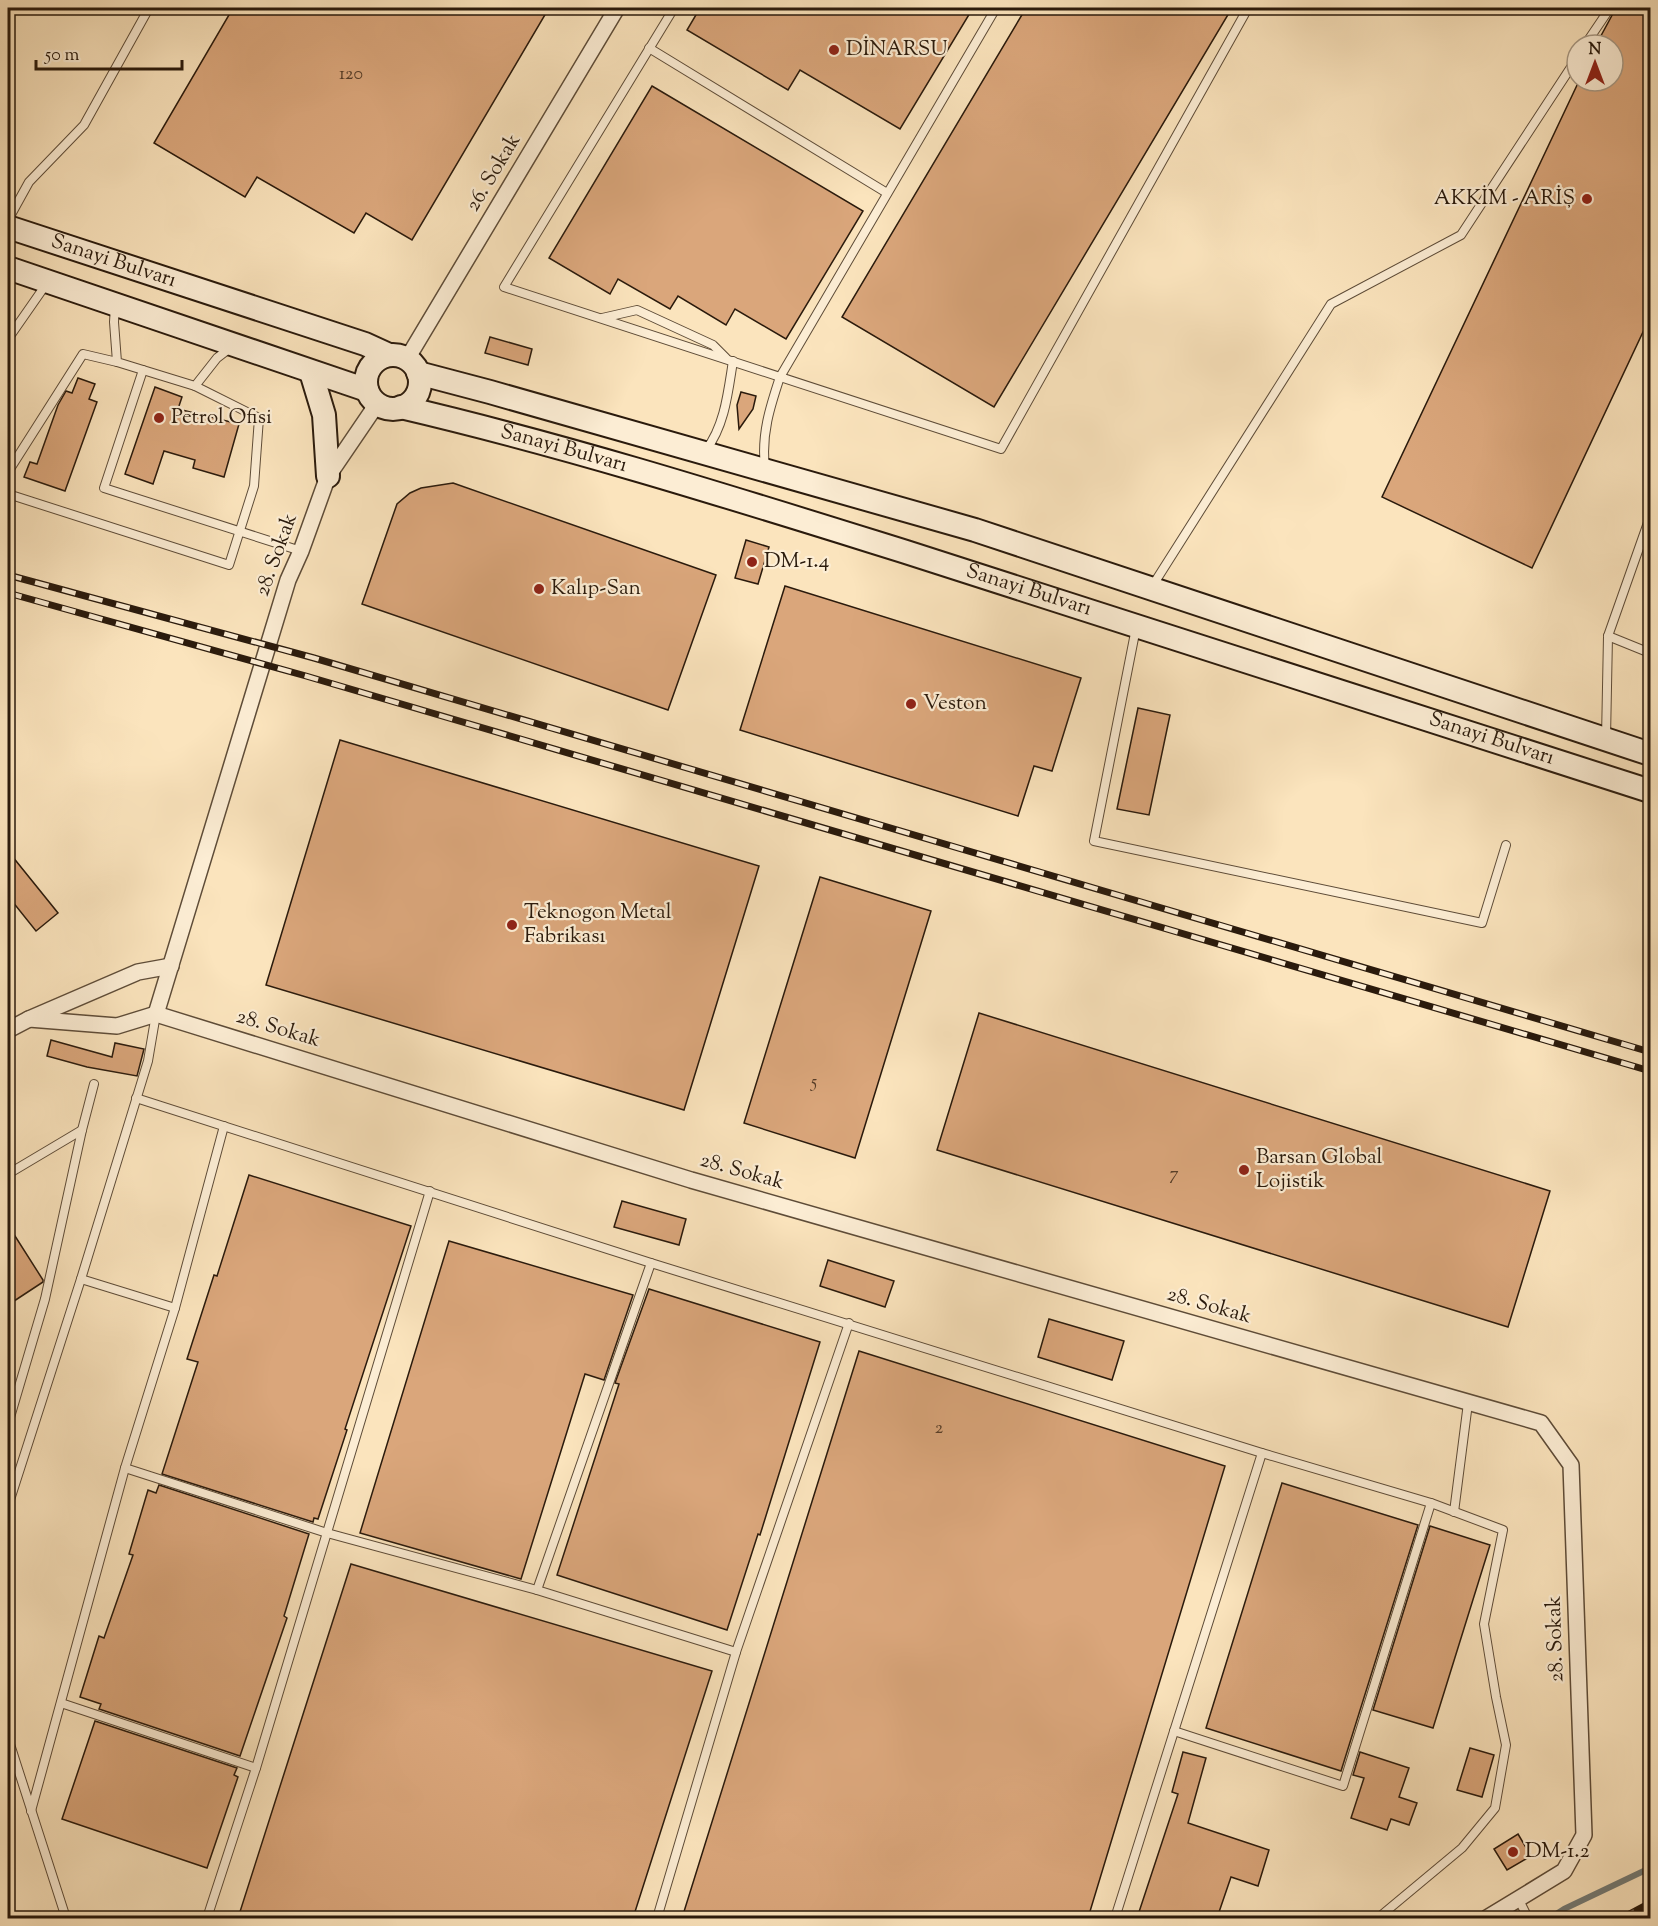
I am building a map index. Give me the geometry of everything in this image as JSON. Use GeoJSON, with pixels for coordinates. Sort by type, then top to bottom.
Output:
{"type":"FeatureCollection","features":[{"type":"Feature","properties":{"kind":"main road","name":"Sanayi Bulvarı"},"geometry":{"type":"LineString","coordinates":[[8,227],[365,344],[404,362],[490,392],[975,530],[1650,754]]}},
{"type":"Feature","properties":{"kind":"main road","name":"Sanayi Bulvarı"},"geometry":{"type":"LineString","coordinates":[[8,268],[311,372],[372,397]]}},
{"type":"Feature","properties":{"kind":"main road"},"geometry":{"type":"LineString","coordinates":[[380,358],[404,362],[420,382],[415,398],[393,409],[372,397],[366,381],[368,372],[380,358]]}},
{"type":"Feature","properties":{"kind":"main road"},"geometry":{"type":"LineString","coordinates":[[311,372],[324,415],[328,476]]}},
{"type":"Feature","properties":{"kind":"main road","name":"Sanayi Bulvarı"},"geometry":{"type":"LineString","coordinates":[[401,407],[498,430],[841,532],[1137,624],[1650,791]]}},
{"type":"Feature","properties":{"kind":"street","name":"26. Sokak"},"geometry":{"type":"LineString","coordinates":[[404,362],[617,8]]}},
{"type":"Feature","properties":{"kind":"street","name":"28. Sokak"},"geometry":{"type":"LineString","coordinates":[[372,397],[328,476],[288,580],[156,1014],[691,1180],[1541,1423],[1571,1465],[1584,1835],[1564,1871],[1518,1898]]}},
{"type":"Feature","properties":{"kind":"street"},"geometry":{"type":"LineString","coordinates":[[8,1029],[138,972],[171,966]]}},
{"type":"Feature","properties":{"kind":"street"},"geometry":{"type":"LineString","coordinates":[[29,1019],[117,1026],[156,1014]]}},
{"type":"Feature","properties":{"kind":"street"},"geometry":{"type":"LineString","coordinates":[[1488,1918],[1518,1898]]}},
{"type":"Feature","properties":{"kind":"lane"},"geometry":{"type":"LineString","coordinates":[[8,220],[29,182],[84,125],[149,8]]}},
{"type":"Feature","properties":{"kind":"lane"},"geometry":{"type":"LineString","coordinates":[[674,8],[504,286],[1001,449],[1248,8]]}},
{"type":"Feature","properties":{"kind":"lane"},"geometry":{"type":"LineString","coordinates":[[766,471],[763,450],[765,423],[780,377],[996,8]]}},
{"type":"Feature","properties":{"kind":"lane"},"geometry":{"type":"LineString","coordinates":[[1594,33],[1610,8]]}},
{"type":"Feature","properties":{"kind":"lane"},"geometry":{"type":"LineString","coordinates":[[649,48],[887,193]]}},
{"type":"Feature","properties":{"kind":"lane"},"geometry":{"type":"LineString","coordinates":[[1150,589],[1331,304],[1461,235],[1565,76]]}},
{"type":"Feature","properties":{"kind":"lane"},"geometry":{"type":"LineString","coordinates":[[8,339],[48,282]]}},
{"type":"Feature","properties":{"kind":"lane"},"geometry":{"type":"LineString","coordinates":[[115,305],[117,362]]}},
{"type":"Feature","properties":{"kind":"lane"},"geometry":{"type":"LineString","coordinates":[[600,318],[637,310],[713,345],[730,360]]}},
{"type":"Feature","properties":{"kind":"lane"},"geometry":{"type":"LineString","coordinates":[[195,386],[217,358],[233,346]]}},
{"type":"Feature","properties":{"kind":"lane"},"geometry":{"type":"LineString","coordinates":[[8,472],[83,354],[195,386],[259,418],[254,486],[229,565],[8,494]]}},
{"type":"Feature","properties":{"kind":"lane"},"geometry":{"type":"LineString","coordinates":[[704,453],[716,437],[722,420],[730,360]]}},
{"type":"Feature","properties":{"kind":"lane"},"geometry":{"type":"LineString","coordinates":[[143,370],[104,488],[301,551]]}},
{"type":"Feature","properties":{"kind":"lane"},"geometry":{"type":"LineString","coordinates":[[1606,739],[1608,636],[1650,517]]}},
{"type":"Feature","properties":{"kind":"lane"},"geometry":{"type":"LineString","coordinates":[[1137,624],[1094,841],[1482,923],[1506,845]]}},
{"type":"Feature","properties":{"kind":"lane"},"geometry":{"type":"LineString","coordinates":[[1608,636],[1650,653]]}},
{"type":"Feature","properties":{"kind":"lane"},"geometry":{"type":"LineString","coordinates":[[8,1506],[148,1061],[156,1014]]}},
{"type":"Feature","properties":{"kind":"lane"},"geometry":{"type":"LineString","coordinates":[[8,1424],[45,1299],[94,1084]]}},
{"type":"Feature","properties":{"kind":"lane"},"geometry":{"type":"LineString","coordinates":[[136,1098],[651,1263],[1262,1453],[1431,1503],[1503,1530],[1484,1624],[1506,1745],[1495,1808],[1462,1848],[1378,1918]]}},
{"type":"Feature","properties":{"kind":"lane"},"geometry":{"type":"LineString","coordinates":[[31,1811],[125,1468],[175,1308],[224,1126]]}},
{"type":"Feature","properties":{"kind":"lane"},"geometry":{"type":"LineString","coordinates":[[8,1174],[82,1130]]}},
{"type":"Feature","properties":{"kind":"lane"},"geometry":{"type":"LineString","coordinates":[[207,1918],[256,1768],[430,1191]]}},
{"type":"Feature","properties":{"kind":"lane"},"geometry":{"type":"LineString","coordinates":[[537,1590],[651,1263]]}},
{"type":"Feature","properties":{"kind":"lane"},"geometry":{"type":"LineString","coordinates":[[81,1279],[175,1308]]}},
{"type":"Feature","properties":{"kind":"lane"},"geometry":{"type":"LineString","coordinates":[[657,1918],[736,1652],[849,1323]]}},
{"type":"Feature","properties":{"kind":"lane"},"geometry":{"type":"LineString","coordinates":[[1454,1512],[1468,1403]]}},
{"type":"Feature","properties":{"kind":"lane"},"geometry":{"type":"LineString","coordinates":[[1115,1918],[1262,1453]]}},
{"type":"Feature","properties":{"kind":"lane"},"geometry":{"type":"LineString","coordinates":[[125,1468],[327,1533],[537,1590],[736,1652]]}},
{"type":"Feature","properties":{"kind":"lane"},"geometry":{"type":"LineString","coordinates":[[1174,1731],[1343,1786],[1431,1503]]}},
{"type":"Feature","properties":{"kind":"lane"},"geometry":{"type":"LineString","coordinates":[[61,1703],[256,1768]]}},
{"type":"Feature","properties":{"kind":"lane"},"geometry":{"type":"LineString","coordinates":[[8,1738],[66,1918]]}},
{"type":"Feature","properties":{"kind":"lane"},"geometry":{"type":"LineString","coordinates":[[1518,1898],[1527,1917]]}},
{"type":"Feature","properties":{"kind":"building"},"geometry":{"type":"Polygon","coordinates":[[[233,8],[549,8],[412,240],[366,213],[354,233],[257,177],[245,197],[154,143],[233,8]]]}},
{"type":"Feature","properties":{"kind":"building","name":"DİNARSU"},"geometry":{"type":"Polygon","coordinates":[[[700,8],[973,8],[900,129],[800,70],[788,90],[687,30],[700,8]]]}},
{"type":"Feature","properties":{"kind":"building"},"geometry":{"type":"Polygon","coordinates":[[[1026,8],[1232,8],[994,407],[842,317],[1026,8]]]}},
{"type":"Feature","properties":{"kind":"building","name":"AKKİM - ARİŞ"},"geometry":{"type":"Polygon","coordinates":[[[1616,8],[1650,8],[1650,317],[1532,568],[1382,497],[1573,93],[1625,93],[1625,33],[1602,33],[1616,8]]]}},
{"type":"Feature","properties":{"kind":"building"},"geometry":{"type":"Polygon","coordinates":[[[652,86],[863,211],[786,339],[735,309],[726,325],[678,296],[670,309],[618,279],[610,294],[549,258],[652,86]]]}},
{"type":"Feature","properties":{"kind":"building"},"geometry":{"type":"Polygon","coordinates":[[[490,337],[532,349],[528,365],[485,353],[490,337]]]}},
{"type":"Feature","properties":{"kind":"building"},"geometry":{"type":"Polygon","coordinates":[[[78,378],[95,384],[89,399],[97,402],[65,491],[24,477],[30,462],[37,464],[58,405],[66,391],[72,393],[78,378]]]}},
{"type":"Feature","properties":{"kind":"building"},"geometry":{"type":"Polygon","coordinates":[[[155,387],[182,397],[178,409],[239,424],[224,477],[193,468],[195,460],[164,451],[153,484],[125,474],[155,387]]]}},
{"type":"Feature","properties":{"kind":"building"},"geometry":{"type":"Polygon","coordinates":[[[741,392],[756,396],[753,409],[739,429],[737,405],[741,392]]]}},
{"type":"Feature","properties":{"kind":"building","name":"Kalıp-San"},"geometry":{"type":"Polygon","coordinates":[[[453,483],[716,575],[668,710],[362,604],[397,504],[410,493],[421,488],[453,483]]]}},
{"type":"Feature","properties":{"kind":"building","name":"DM-1.4"},"geometry":{"type":"Polygon","coordinates":[[[746,540],[769,547],[758,584],[735,578],[746,540]]]}},
{"type":"Feature","properties":{"kind":"building","name":"Veston"},"geometry":{"type":"Polygon","coordinates":[[[785,586],[1081,678],[1052,771],[1034,766],[1018,816],[740,730],[785,586]]]}},
{"type":"Feature","properties":{"kind":"building"},"geometry":{"type":"Polygon","coordinates":[[[1138,708],[1170,715],[1149,815],[1117,809],[1138,708]]]}},
{"type":"Feature","properties":{"kind":"building","name":"Teknogon Metal Fabrikası"},"geometry":{"type":"Polygon","coordinates":[[[340,740],[759,866],[684,1110],[266,985],[340,740]]]}},
{"type":"Feature","properties":{"kind":"building"},"geometry":{"type":"Polygon","coordinates":[[[8,851],[58,913],[36,931],[8,896],[8,851]]]}},
{"type":"Feature","properties":{"kind":"building"},"geometry":{"type":"Polygon","coordinates":[[[820,877],[931,911],[855,1158],[744,1123],[820,877]]]}},
{"type":"Feature","properties":{"kind":"building","name":"Barsan Global Lojistik"},"geometry":{"type":"Polygon","coordinates":[[[979,1013],[1550,1191],[1508,1327],[937,1150],[979,1013]]]}},
{"type":"Feature","properties":{"kind":"building"},"geometry":{"type":"Polygon","coordinates":[[[51,1040],[112,1057],[115,1043],[144,1049],[137,1076],[87,1067],[47,1056],[51,1040]]]}},
{"type":"Feature","properties":{"kind":"building"},"geometry":{"type":"Polygon","coordinates":[[[249,1175],[411,1226],[318,1519],[314,1518],[313,1522],[162,1474],[198,1362],[187,1359],[214,1275],[217,1276],[249,1175]]]}},
{"type":"Feature","properties":{"kind":"building"},"geometry":{"type":"Polygon","coordinates":[[[622,1201],[686,1219],[679,1245],[614,1227],[622,1201]]]}},
{"type":"Feature","properties":{"kind":"building"},"geometry":{"type":"Polygon","coordinates":[[[8,1225],[43,1282],[8,1305],[8,1225]]]}},
{"type":"Feature","properties":{"kind":"building"},"geometry":{"type":"Polygon","coordinates":[[[449,1241],[633,1295],[604,1380],[585,1374],[521,1579],[360,1533],[449,1241]]]}},
{"type":"Feature","properties":{"kind":"building"},"geometry":{"type":"Polygon","coordinates":[[[828,1260],[894,1281],[885,1307],[820,1286],[828,1260]]]}},
{"type":"Feature","properties":{"kind":"building"},"geometry":{"type":"Polygon","coordinates":[[[649,1289],[820,1342],[760,1535],[758,1534],[727,1630],[557,1575],[619,1384],[615,1383],[649,1289]]]}},
{"type":"Feature","properties":{"kind":"building"},"geometry":{"type":"Polygon","coordinates":[[[1049,1319],[1124,1341],[1112,1380],[1038,1357],[1049,1319]]]}},
{"type":"Feature","properties":{"kind":"building"},"geometry":{"type":"Polygon","coordinates":[[[859,1351],[1225,1466],[1088,1918],[682,1918],[859,1351]]]}},
{"type":"Feature","properties":{"kind":"building"},"geometry":{"type":"Polygon","coordinates":[[[1282,1483],[1418,1525],[1341,1771],[1206,1728],[1282,1483]]]}},
{"type":"Feature","properties":{"kind":"building"},"geometry":{"type":"Polygon","coordinates":[[[159,1485],[309,1534],[284,1616],[287,1618],[240,1756],[99,1709],[101,1704],[80,1697],[99,1636],[104,1638],[133,1555],[129,1554],[148,1490],[156,1493],[159,1485]]]}},
{"type":"Feature","properties":{"kind":"building"},"geometry":{"type":"Polygon","coordinates":[[[1430,1526],[1490,1545],[1433,1728],[1373,1710],[1430,1526]]]}},
{"type":"Feature","properties":{"kind":"building"},"geometry":{"type":"Polygon","coordinates":[[[351,1564],[712,1671],[633,1918],[238,1918],[351,1564]]]}},
{"type":"Feature","properties":{"kind":"building"},"geometry":{"type":"Polygon","coordinates":[[[95,1721],[237,1768],[234,1775],[238,1777],[207,1868],[62,1819],[95,1721]]]}},
{"type":"Feature","properties":{"kind":"building"},"geometry":{"type":"Polygon","coordinates":[[[1470,1748],[1494,1755],[1482,1797],[1457,1790],[1470,1748]]]}},
{"type":"Feature","properties":{"kind":"building"},"geometry":{"type":"Polygon","coordinates":[[[1183,1752],[1206,1758],[1188,1823],[1269,1850],[1258,1886],[1231,1877],[1217,1918],[1137,1918],[1178,1794],[1172,1792],[1183,1752]]]}},
{"type":"Feature","properties":{"kind":"building"},"geometry":{"type":"Polygon","coordinates":[[[1360,1752],[1409,1768],[1399,1797],[1417,1803],[1409,1825],[1391,1819],[1387,1830],[1351,1818],[1364,1778],[1353,1775],[1360,1752]]]}},
{"type":"Feature","properties":{"kind":"building","name":"DM-1.2"},"geometry":{"type":"Polygon","coordinates":[[[1518,1834],[1531,1856],[1507,1870],[1494,1849],[1518,1834]]]}},
{"type":"Feature","properties":{"kind":"waterway"},"geometry":{"type":"LineString","coordinates":[[1550,1918],[1650,1868]]}},
{"type":"Feature","properties":{"kind":"railway"},"geometry":{"type":"LineString","coordinates":[[8,575],[314,658],[1650,1052]]}},
{"type":"Feature","properties":{"kind":"railway"},"geometry":{"type":"LineString","coordinates":[[8,593],[306,676],[1650,1071]]}},
{"type":"Feature","properties":{"kind":"railway"},"geometry":{"type":"LineString","coordinates":[[1622,1918],[1650,1903]]}},
{"type":"Feature","properties":{"kind":"place","name":"DİNARSU"},"geometry":{"type":"Point","coordinates":[834,50]}},
{"type":"Feature","properties":{"kind":"place","name":"AKKİM - ARİŞ"},"geometry":{"type":"Point","coordinates":[1587,199]}},
{"type":"Feature","properties":{"kind":"place","name":"Petrol Ofisi"},"geometry":{"type":"Point","coordinates":[159,418]}},
{"type":"Feature","properties":{"kind":"place","name":"DM-1.4"},"geometry":{"type":"Point","coordinates":[752,562]}},
{"type":"Feature","properties":{"kind":"place","name":"Kalıp-San"},"geometry":{"type":"Point","coordinates":[539,589]}},
{"type":"Feature","properties":{"kind":"place","name":"Veston"},"geometry":{"type":"Point","coordinates":[911,704]}},
{"type":"Feature","properties":{"kind":"place","name":"Teknogon Metal Fabrikası"},"geometry":{"type":"Point","coordinates":[512,925]}},
{"type":"Feature","properties":{"kind":"place","name":"Barsan Global Lojistik"},"geometry":{"type":"Point","coordinates":[1244,1170]}},
{"type":"Feature","properties":{"kind":"place","name":"DM-1.2"},"geometry":{"type":"Point","coordinates":[1513,1852]}}]}
